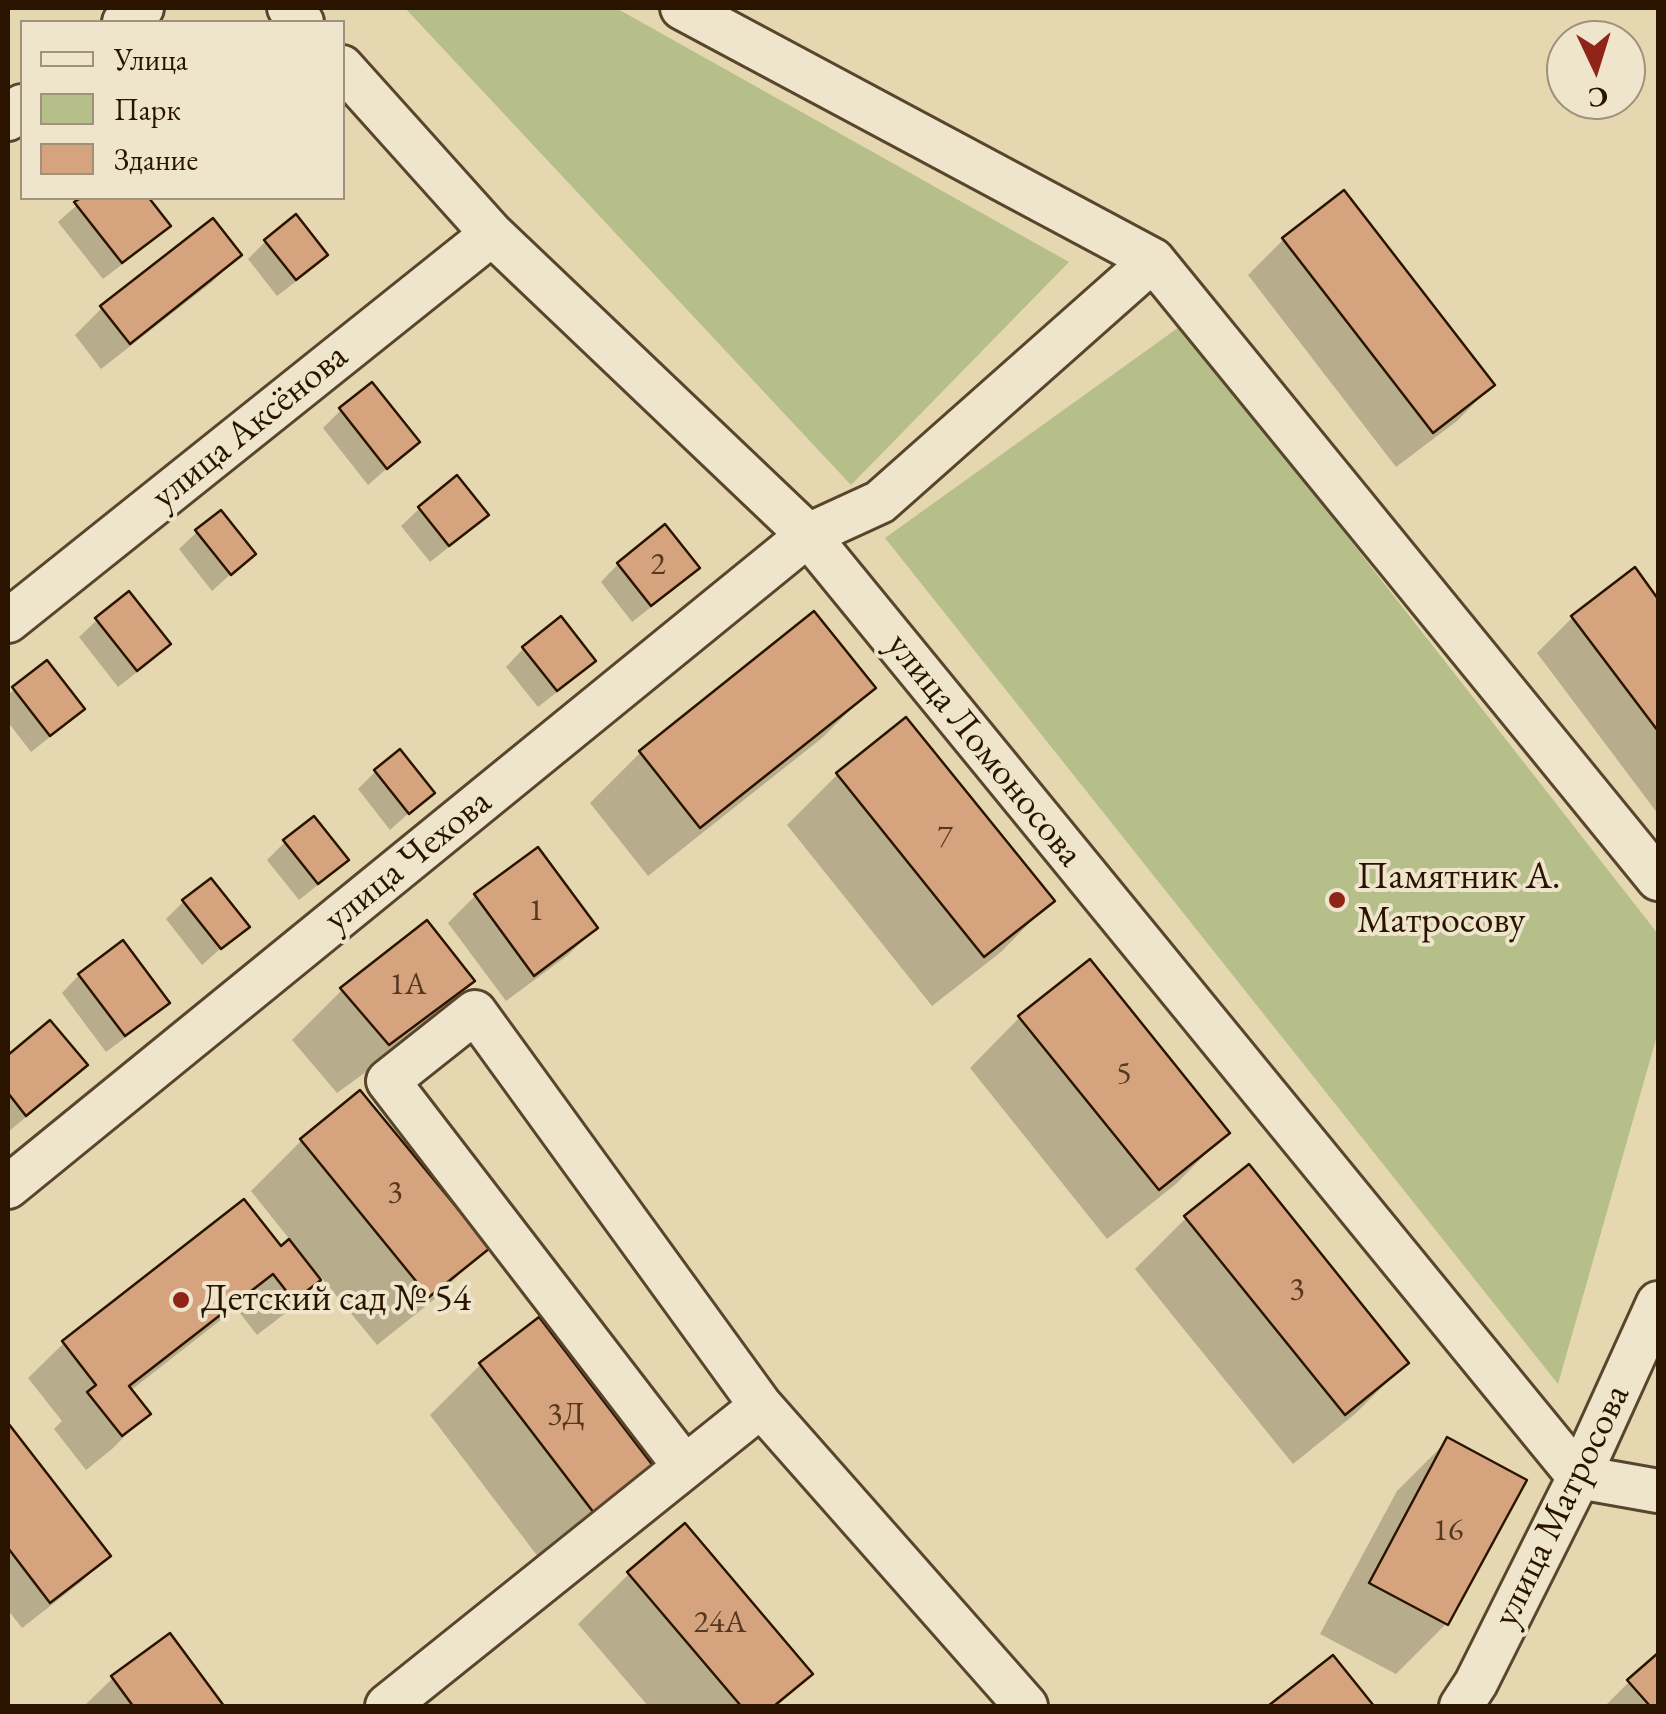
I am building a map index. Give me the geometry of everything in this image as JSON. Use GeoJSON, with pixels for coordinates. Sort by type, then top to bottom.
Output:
{"type":"FeatureCollection","features":[{"type":"Feature","properties":{"kind":"street"},"geometry":{"type":"LineString","coordinates":[[682,8],[1153,260],[1658,879]]}},
{"type":"Feature","properties":{"kind":"street","name":"улица Ломоносова"},"geometry":{"type":"LineString","coordinates":[[345,70],[492,234],[808,535],[1579,1476]]}},
{"type":"Feature","properties":{"kind":"street","name":"улица Аксёнова"},"geometry":{"type":"LineString","coordinates":[[8,621],[492,234]]}},
{"type":"Feature","properties":{"kind":"street","name":"улица Чехова"},"geometry":{"type":"LineString","coordinates":[[8,1187],[808,535],[880,502],[1153,260]]}},
{"type":"Feature","properties":{"kind":"street"},"geometry":{"type":"LineString","coordinates":[[685,1467],[388,1082],[475,1012],[760,1406],[1026,1706]]}},
{"type":"Feature","properties":{"kind":"street","name":"улица Матросова"},"geometry":{"type":"LineString","coordinates":[[1460,1706],[1476,1682],[1579,1476],[1658,1303]]}},
{"type":"Feature","properties":{"kind":"street"},"geometry":{"type":"LineString","coordinates":[[387,1706],[760,1406]]}},
{"type":"Feature","properties":{"kind":"street"},"geometry":{"type":"LineString","coordinates":[[1579,1476],[1658,1491]]}},
{"type":"Feature","properties":{"kind":"green space"},"geometry":{"type":"Polygon","coordinates":[[[405,8],[616,8],[1069,262],[851,485],[405,8]]]}},
{"type":"Feature","properties":{"kind":"green space"},"geometry":{"type":"Polygon","coordinates":[[[1182,325],[1658,934],[1658,1032],[1558,1384],[885,538],[1182,325]]]}},
{"type":"Feature","properties":{"kind":"building"},"geometry":{"type":"Polygon","coordinates":[[[1344,190],[1495,385],[1433,433],[1282,238],[1344,190]]]}},
{"type":"Feature","properties":{"kind":"building"},"geometry":{"type":"Polygon","coordinates":[[[151,200],[171,226],[122,263],[74,202],[151,200]]]}},
{"type":"Feature","properties":{"kind":"building"},"geometry":{"type":"Polygon","coordinates":[[[296,214],[328,255],[296,280],[264,240],[296,214]]]}},
{"type":"Feature","properties":{"kind":"building"},"geometry":{"type":"Polygon","coordinates":[[[213,218],[242,255],[130,344],[100,306],[213,218]]]}},
{"type":"Feature","properties":{"kind":"building"},"geometry":{"type":"Polygon","coordinates":[[[372,382],[420,442],[387,469],[339,408],[372,382]]]}},
{"type":"Feature","properties":{"kind":"building"},"geometry":{"type":"Polygon","coordinates":[[[457,475],[489,515],[449,546],[418,507],[457,475]]]}},
{"type":"Feature","properties":{"kind":"building"},"geometry":{"type":"Polygon","coordinates":[[[221,510],[256,554],[231,575],[195,530],[221,510]]]}},
{"type":"Feature","properties":{"kind":"building"},"geometry":{"type":"Polygon","coordinates":[[[665,524],[700,568],[651,606],[617,563],[665,524]]]}},
{"type":"Feature","properties":{"kind":"building"},"geometry":{"type":"Polygon","coordinates":[[[1635,567],[1658,599],[1658,731],[1571,616],[1635,567]]]}},
{"type":"Feature","properties":{"kind":"building"},"geometry":{"type":"Polygon","coordinates":[[[129,591],[171,644],[137,671],[95,618],[129,591]]]}},
{"type":"Feature","properties":{"kind":"building"},"geometry":{"type":"Polygon","coordinates":[[[814,611],[876,688],[700,828],[639,751],[814,611]]]}},
{"type":"Feature","properties":{"kind":"building"},"geometry":{"type":"Polygon","coordinates":[[[561,616],[596,661],[557,691],[522,647],[561,616]]]}},
{"type":"Feature","properties":{"kind":"building"},"geometry":{"type":"Polygon","coordinates":[[[47,660],[85,709],[50,736],[12,687],[47,660]]]}},
{"type":"Feature","properties":{"kind":"building"},"geometry":{"type":"Polygon","coordinates":[[[906,717],[1055,901],[984,957],[836,773],[906,717]]]}},
{"type":"Feature","properties":{"kind":"building"},"geometry":{"type":"Polygon","coordinates":[[[400,749],[435,793],[409,814],[374,770],[400,749]]]}},
{"type":"Feature","properties":{"kind":"building"},"geometry":{"type":"Polygon","coordinates":[[[314,816],[349,860],[318,884],[283,840],[314,816]]]}},
{"type":"Feature","properties":{"kind":"building"},"geometry":{"type":"Polygon","coordinates":[[[538,847],[598,928],[534,976],[474,894],[538,847]]]}},
{"type":"Feature","properties":{"kind":"building"},"geometry":{"type":"Polygon","coordinates":[[[211,878],[250,927],[221,949],[182,900],[211,878]]]}},
{"type":"Feature","properties":{"kind":"building"},"geometry":{"type":"Polygon","coordinates":[[[427,920],[475,981],[389,1045],[340,988],[427,920]]]}},
{"type":"Feature","properties":{"kind":"building"},"geometry":{"type":"Polygon","coordinates":[[[123,940],[170,1003],[125,1036],[78,974],[123,940]]]}},
{"type":"Feature","properties":{"kind":"building"},"geometry":{"type":"Polygon","coordinates":[[[1090,959],[1230,1133],[1159,1190],[1018,1016],[1090,959]]]}},
{"type":"Feature","properties":{"kind":"building"},"geometry":{"type":"Polygon","coordinates":[[[50,1020],[88,1065],[26,1116],[8,1093],[8,1055],[50,1020]]]}},
{"type":"Feature","properties":{"kind":"building"},"geometry":{"type":"Polygon","coordinates":[[[360,1090],[490,1248],[429,1297],[300,1139],[360,1090]]]}},
{"type":"Feature","properties":{"kind":"building"},"geometry":{"type":"Polygon","coordinates":[[[1249,1164],[1409,1363],[1345,1415],[1184,1216],[1249,1164]]]}},
{"type":"Feature","properties":{"kind":"building"},"geometry":{"type":"Polygon","coordinates":[[[244,1199],[281,1246],[289,1239],[321,1280],[294,1301],[273,1274],[129,1386],[151,1414],[122,1436],[87,1392],[96,1385],[62,1341],[244,1199]]]}},
{"type":"Feature","properties":{"kind":"building"},"geometry":{"type":"Polygon","coordinates":[[[539,1317],[654,1467],[594,1513],[479,1363],[539,1317]]]}},
{"type":"Feature","properties":{"kind":"building"},"geometry":{"type":"Polygon","coordinates":[[[8,1423],[111,1556],[50,1603],[8,1548],[8,1423]]]}},
{"type":"Feature","properties":{"kind":"building"},"geometry":{"type":"Polygon","coordinates":[[[1447,1437],[1527,1480],[1448,1625],[1369,1583],[1447,1437]]]}},
{"type":"Feature","properties":{"kind":"building"},"geometry":{"type":"Polygon","coordinates":[[[685,1523],[813,1674],[774,1706],[741,1706],[627,1572],[685,1523]]]}},
{"type":"Feature","properties":{"kind":"building"},"geometry":{"type":"Polygon","coordinates":[[[170,1633],[224,1706],[133,1706],[111,1676],[170,1633]]]}},
{"type":"Feature","properties":{"kind":"building"},"geometry":{"type":"Polygon","coordinates":[[[1658,1653],[1658,1706],[1650,1706],[1627,1680],[1658,1653]]]}},
{"type":"Feature","properties":{"kind":"building"},"geometry":{"type":"Polygon","coordinates":[[[1333,1655],[1374,1706],[1268,1706],[1333,1655]]]}},
{"type":"Feature","properties":{"kind":"place","name":"Памятник А. Матросову"},"geometry":{"type":"Point","coordinates":[1337,900]}},
{"type":"Feature","properties":{"kind":"place","name":"Детский сад № 54"},"geometry":{"type":"Point","coordinates":[181,1300]}}]}
